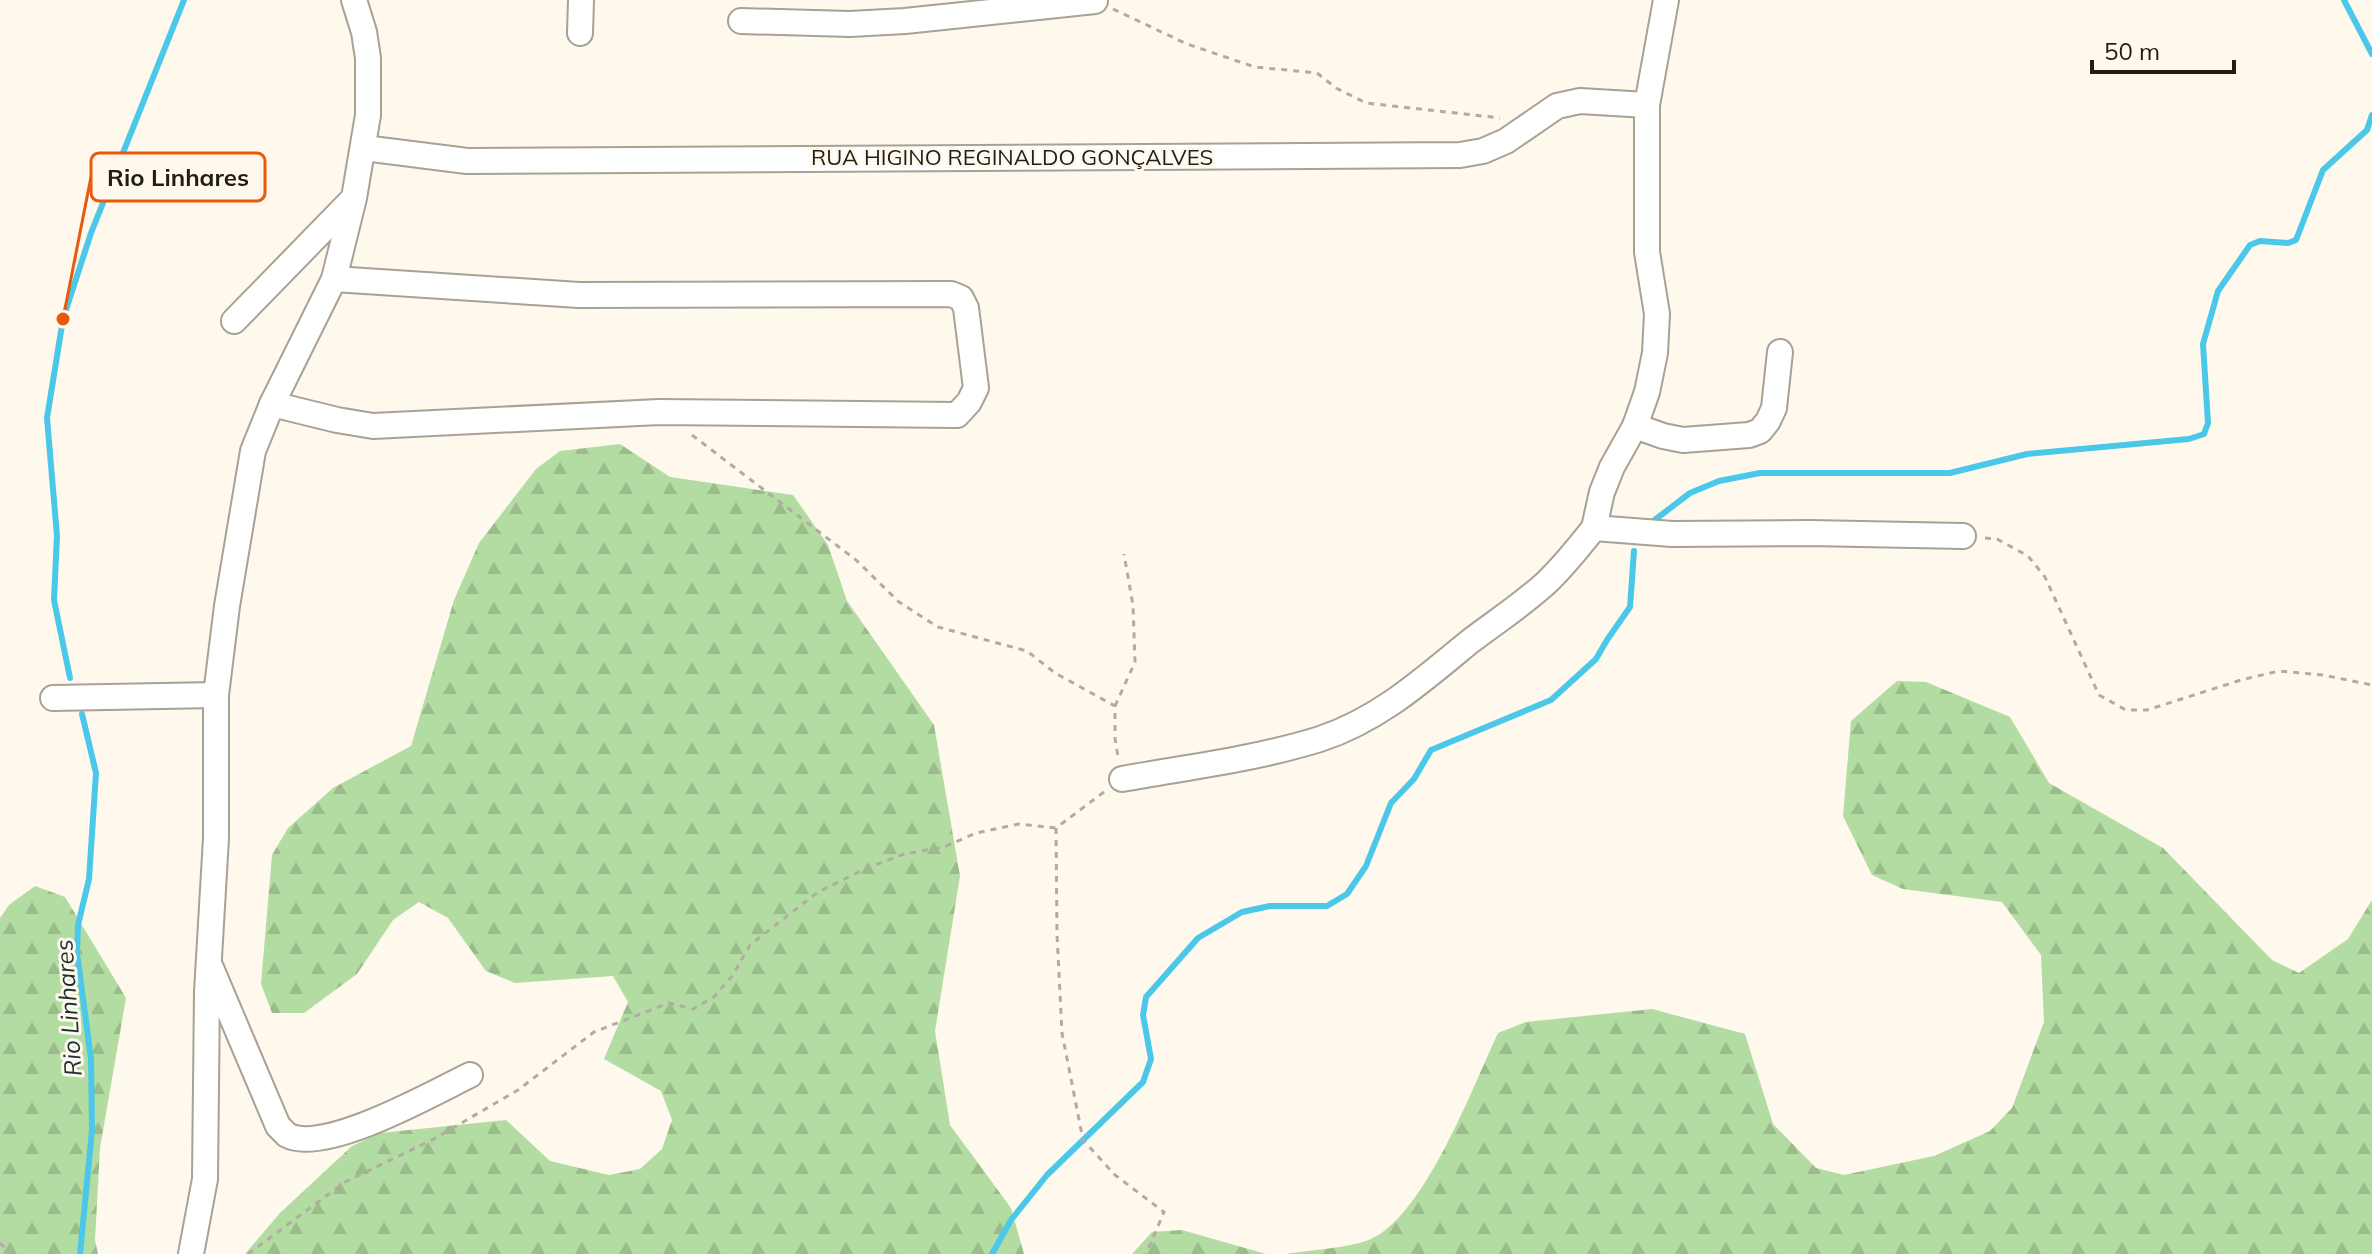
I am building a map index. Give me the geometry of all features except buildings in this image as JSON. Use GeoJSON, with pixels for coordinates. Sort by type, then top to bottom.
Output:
{"type":"FeatureCollection","features":[{"type":"Feature","properties":{"kind":"street"},"geometry":{"type":"LineString","coordinates":[[191,1254],[205,1179],[208,962],[216,838],[216,695],[227,606],[253,451],[272,404],[334,279],[354,198],[368,115],[368,58],[354,0]]}},
{"type":"Feature","properties":{"kind":"street"},"geometry":{"type":"LineString","coordinates":[[580,33],[581,0]]}},
{"type":"Feature","properties":{"kind":"street"},"geometry":{"type":"LineString","coordinates":[[1122,779],[1273,752],[1322,738],[1364,720],[1434,673],[1543,585],[1594,528],[1602,492],[1635,426],[1647,392],[1655,353],[1657,314],[1647,252],[1647,105],[1666,0]]}},
{"type":"Feature","properties":{"kind":"street"},"geometry":{"type":"LineString","coordinates":[[741,21],[850,24],[905,21],[1017,5],[1095,1]]}},
{"type":"Feature","properties":{"kind":"street","name":"RUA HIGINO REGINALDO GONÇALVES"},"geometry":{"type":"LineString","coordinates":[[364,148],[467,161],[1460,155],[1483,151],[1506,141],[1557,106],[1580,101],[1647,105]]}},
{"type":"Feature","properties":{"kind":"street"},"geometry":{"type":"LineString","coordinates":[[234,321],[354,198]]}},
{"type":"Feature","properties":{"kind":"street"},"geometry":{"type":"LineString","coordinates":[[272,404],[373,426],[659,412],[957,415],[976,388],[966,308],[961,298],[951,294],[579,295],[334,279]]}},
{"type":"Feature","properties":{"kind":"street"},"geometry":{"type":"LineString","coordinates":[[1635,426],[1683,440],[1749,435],[1760,431],[1774,408],[1780,352]]}},
{"type":"Feature","properties":{"kind":"street"},"geometry":{"type":"LineString","coordinates":[[1594,528],[1672,534],[1963,536]]}},
{"type":"Feature","properties":{"kind":"street"},"geometry":{"type":"LineString","coordinates":[[53,698],[216,695]]}},
{"type":"Feature","properties":{"kind":"street"},"geometry":{"type":"LineString","coordinates":[[208,962],[278,1126],[287,1135],[302,1139],[335,1136],[470,1075]]}},
{"type":"Feature","properties":{"kind":"path"},"geometry":{"type":"LineString","coordinates":[[1095,1],[1187,44],[1255,67],[1317,73],[1336,88],[1366,103],[1534,122]]}},
{"type":"Feature","properties":{"kind":"path"},"geometry":{"type":"LineString","coordinates":[[659,412],[723,457],[856,560],[899,602],[938,627],[1027,651],[1055,673],[1115,706]]}},
{"type":"Feature","properties":{"kind":"path"},"geometry":{"type":"LineString","coordinates":[[1963,536],[1997,539],[2028,556],[2045,577],[2099,695],[2126,710],[2147,710],[2279,671],[2323,675],[2372,685]]}},
{"type":"Feature","properties":{"kind":"path"},"geometry":{"type":"LineString","coordinates":[[248,1254],[345,1182],[434,1139],[518,1090],[594,1032],[669,1003],[693,1009],[714,997],[733,975],[750,945],[818,892],[904,854],[944,847],[976,833],[1019,824],[1056,828],[1122,779],[1115,738],[1115,706],[1135,662],[1133,605],[1124,554]]}},
{"type":"Feature","properties":{"kind":"path"},"geometry":{"type":"LineString","coordinates":[[1056,828],[1062,1033],[1083,1140],[1115,1175],[1164,1212],[1146,1254]]}},
{"type":"Feature","properties":{"kind":"path"},"geometry":{"type":"LineString","coordinates":[[0,1243],[11,1254]]}},
{"type":"Feature","properties":{"kind":"green space"},"geometry":{"type":"Polygon","coordinates":[[[620,444],[670,477],[793,495],[828,545],[847,601],[934,725],[960,876],[935,1031],[950,1125],[1011,1208],[1024,1254],[245,1254],[280,1213],[352,1146],[380,1133],[506,1120],[550,1161],[609,1175],[640,1169],[662,1149],[672,1120],[661,1091],[604,1059],[628,1002],[613,976],[515,983],[486,971],[448,918],[419,902],[393,920],[357,974],[304,1013],[272,1013],[261,984],[272,855],[288,828],[333,788],[411,746],[454,600],[479,543],[536,469],[560,451],[620,444]]]}},
{"type":"Feature","properties":{"kind":"green space"},"geometry":{"type":"Polygon","coordinates":[[[1897,681],[1926,682],[2010,717],[2049,783],[2163,848],[2272,960],[2299,973],[2348,939],[2372,900],[2372,1254],[1287,1254],[1366,1241],[1387,1229],[1407,1208],[1444,1150],[1498,1033],[1526,1022],[1652,1009],[1745,1034],[1773,1124],[1816,1168],[1844,1175],[1934,1156],[1990,1131],[2012,1108],[2044,1022],[2041,955],[2002,902],[1903,889],[1872,875],[1843,816],[1851,721],[1897,681]]]}},
{"type":"Feature","properties":{"kind":"green space"},"geometry":{"type":"Polygon","coordinates":[[[35,886],[65,897],[126,998],[100,1148],[95,1240],[98,1254],[0,1254],[0,918],[9,905],[35,886]]]}},
{"type":"Feature","properties":{"kind":"green space"},"geometry":{"type":"Polygon","coordinates":[[[1182,1230],[1266,1254],[1132,1254],[1152,1232],[1182,1230]]]}},
{"type":"Feature","properties":{"kind":"waterway","name":"Rio Linhares"},"geometry":{"type":"LineString","coordinates":[[70,678],[54,600],[57,536],[47,418],[63,319],[91,233],[184,0]]}},
{"type":"Feature","properties":{"kind":"waterway"},"geometry":{"type":"LineString","coordinates":[[2344,0],[2372,54]]}},
{"type":"Feature","properties":{"kind":"waterway"},"geometry":{"type":"LineString","coordinates":[[1648,525],[1690,493],[1719,481],[1760,473],[1950,473],[2027,454],[2189,439],[2204,434],[2208,423],[2203,344],[2218,291],[2250,245],[2260,241],[2288,243],[2296,240],[2323,170],[2367,130],[2372,115]]}},
{"type":"Feature","properties":{"kind":"waterway"},"geometry":{"type":"LineString","coordinates":[[992,1254],[1011,1220],[1047,1175],[1143,1082],[1151,1059],[1143,1015],[1146,997],[1198,938],[1242,912],[1270,906],[1327,906],[1347,894],[1366,866],[1391,803],[1414,779],[1431,750],[1551,700],[1596,659],[1630,607],[1634,551]]}},
{"type":"Feature","properties":{"kind":"waterway","name":"Rio Linhares"},"geometry":{"type":"LineString","coordinates":[[80,1254],[92,1130],[91,1059],[77,953],[78,925],[89,879],[96,773],[82,714]]}},
{"type":"Feature","properties":{"kind":"place","name":"Rio Linhares"},"geometry":{"type":"Point","coordinates":[63,319]}}]}
